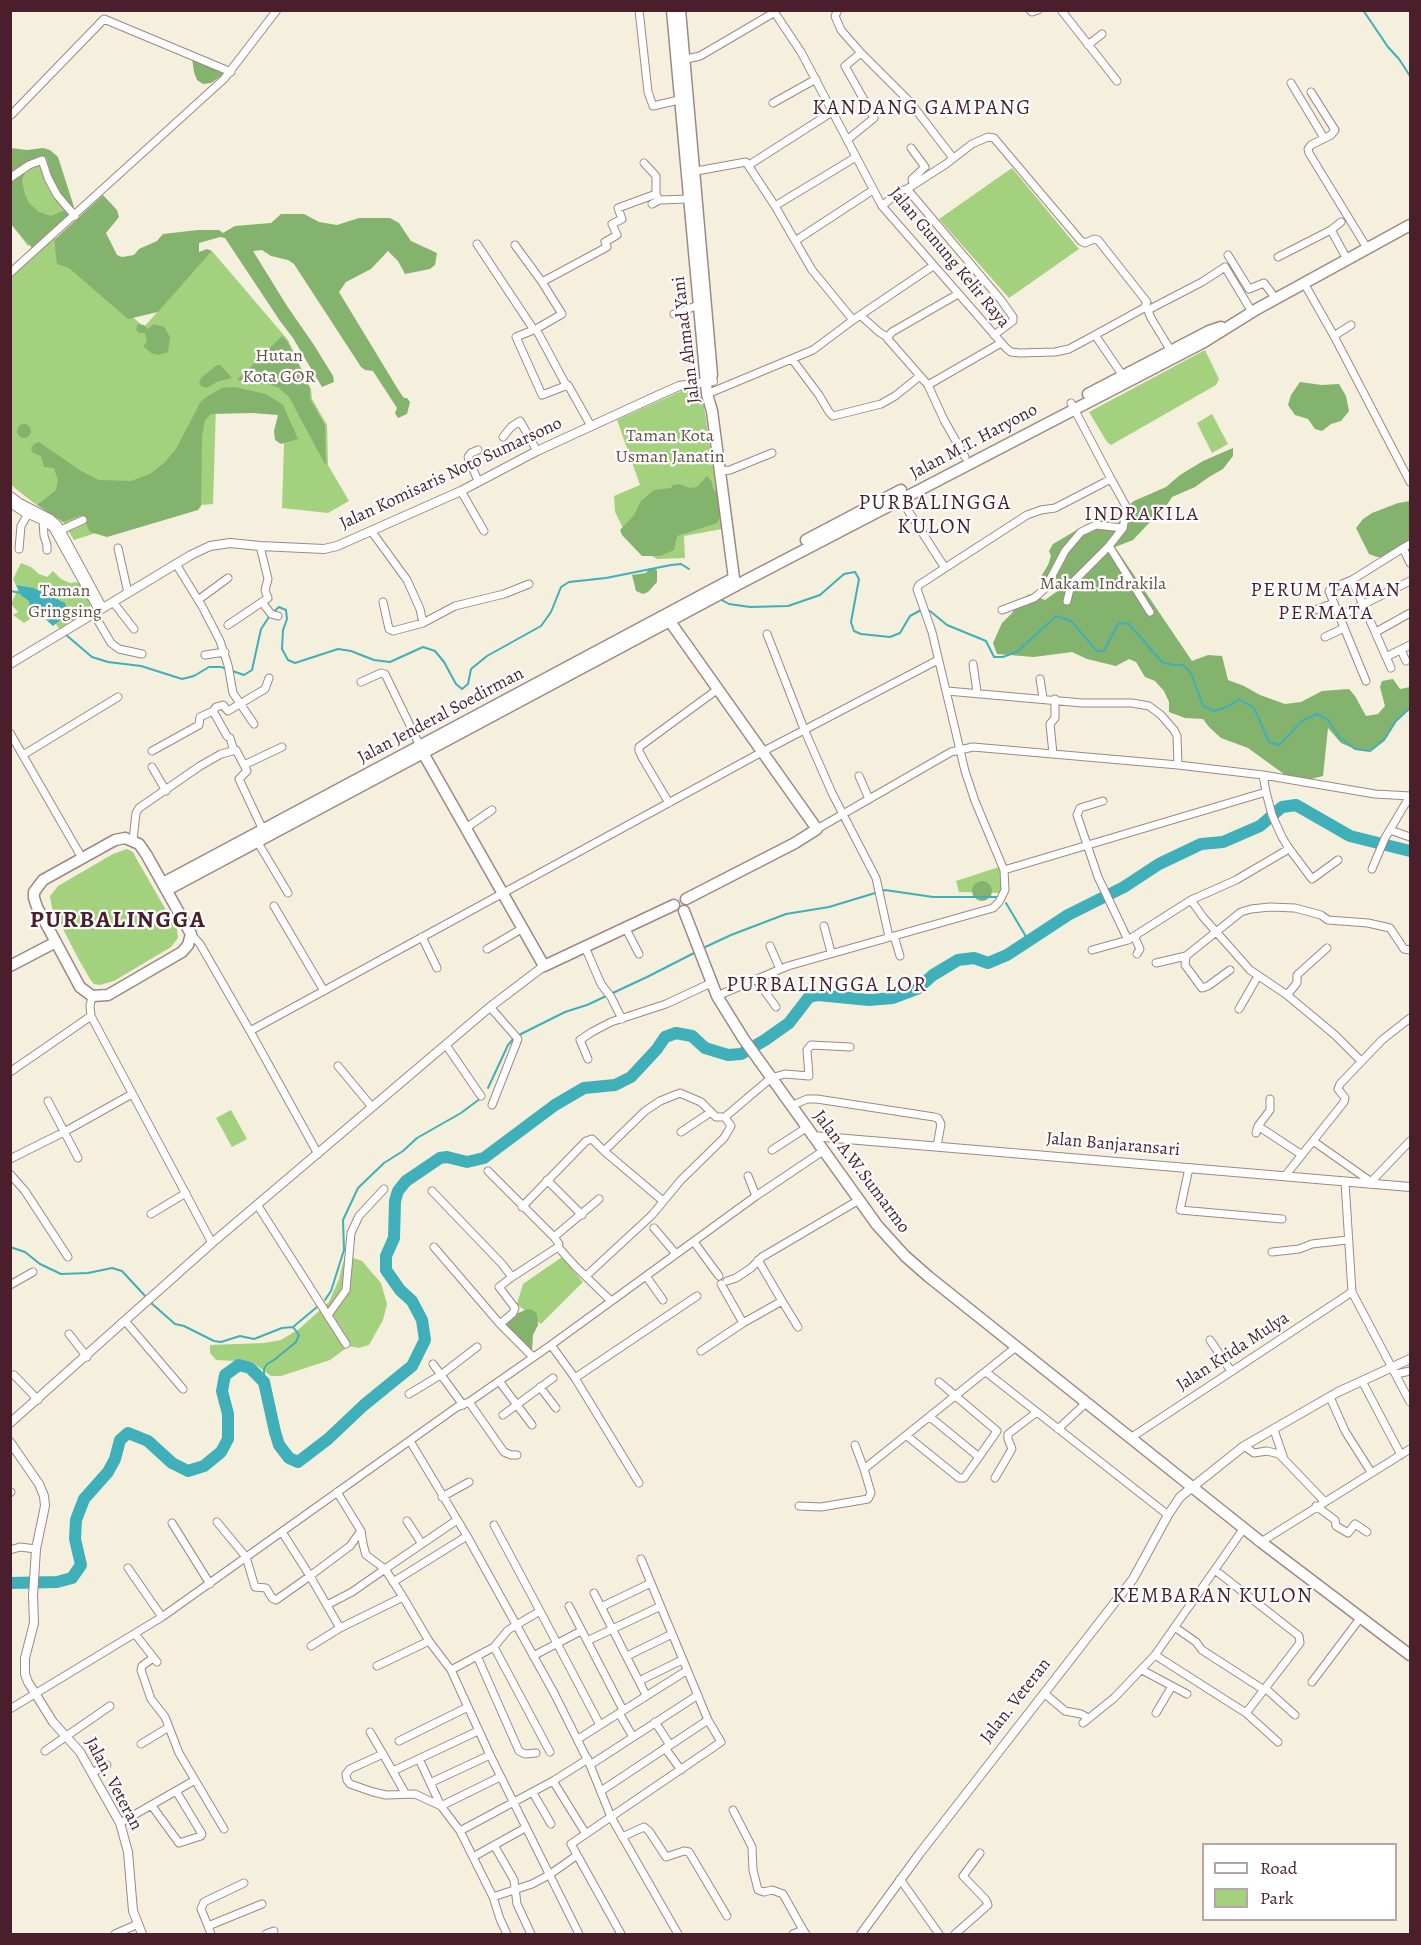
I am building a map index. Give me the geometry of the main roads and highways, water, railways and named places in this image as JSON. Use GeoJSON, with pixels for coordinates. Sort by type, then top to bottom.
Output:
{"type":"FeatureCollection","features":[{"type":"Feature","properties":{"kind":"main road","name":"Jalan Ahmad Yani"},"geometry":{"type":"LineString","coordinates":[[672,10],[681,61]]}},
{"type":"Feature","properties":{"kind":"main road","name":"Jalan Ahmad Yani"},"geometry":{"type":"LineString","coordinates":[[680,10],[681,61],[710,387]]}},
{"type":"Feature","properties":{"kind":"main road","name":"Jalan Ahmad Yani"},"geometry":{"type":"LineString","coordinates":[[691,172],[689,199],[699,305],[714,405],[712,411],[735,582]]}},
{"type":"Feature","properties":{"kind":"main road","name":"Jalan M.T. Haryono"},"geometry":{"type":"LineString","coordinates":[[898,496],[965,457],[1204,342],[1276,298],[1410,225]]}},
{"type":"Feature","properties":{"kind":"main road","name":"Jalan M.T. Haryono"},"geometry":{"type":"LineString","coordinates":[[735,582],[1072,406],[1123,376],[1209,331],[1228,326]]}},
{"type":"Feature","properties":{"kind":"main road","name":"Jalan Jenderal Soedirman"},"geometry":{"type":"LineString","coordinates":[[165,886],[257,842],[422,750],[735,582]]}},
{"type":"Feature","properties":{"kind":"main road"},"geometry":{"type":"LineString","coordinates":[[422,750],[544,966],[625,927],[688,906],[686,899],[795,843],[817,829],[668,619]]}},
{"type":"Feature","properties":{"kind":"main road","name":"Jalan Jenderal Soedirman"},"geometry":{"type":"LineString","coordinates":[[165,886],[263,830],[422,750]]}},
{"type":"Feature","properties":{"kind":"main road"},"geometry":{"type":"LineString","coordinates":[[125,838],[133,840],[146,854],[191,934],[188,945],[182,952],[108,995],[92,996],[80,987],[56,942],[37,907],[34,892],[44,880],[115,840],[125,838]]}},
{"type":"Feature","properties":{"kind":"main road","name":"Jalan A.W.Sumarmo"},"geometry":{"type":"LineString","coordinates":[[679,908],[717,996],[743,1038],[883,1233],[905,1256],[1261,1542],[1410,1654]]}},
{"type":"Feature","properties":{"kind":"main road"},"geometry":{"type":"LineString","coordinates":[[10,966],[56,942]]}},
{"type":"Feature","properties":{"kind":"water"},"geometry":{"type":"Polygon","coordinates":[[[16,585],[33,588],[65,603],[67,609],[65,616],[53,626],[41,615],[35,618],[30,612],[29,601],[21,595],[16,585]]]}},
{"type":"Feature","properties":{"kind":"waterway"},"geometry":{"type":"LineString","coordinates":[[1363,10],[1410,76]]}},
{"type":"Feature","properties":{"kind":"waterway"},"geometry":{"type":"LineString","coordinates":[[65,634],[92,657],[108,662],[141,666],[182,679],[194,676],[209,667],[221,667],[244,675],[252,670],[261,629],[279,607],[286,610],[287,619],[283,630],[282,649],[288,660],[295,663],[338,649],[351,651],[374,660],[390,662],[423,647],[435,651],[456,684],[462,689],[468,684],[471,669],[487,656],[541,626],[551,612],[561,587],[569,582],[606,578],[671,565],[681,564],[689,569]]}},
{"type":"Feature","properties":{"kind":"waterway"},"geometry":{"type":"LineString","coordinates":[[720,599],[729,604],[750,607],[788,606],[820,595],[844,574],[855,572],[859,579],[851,622],[854,631],[861,634],[890,637],[900,633],[910,616],[921,610]]}},
{"type":"Feature","properties":{"kind":"waterway"},"geometry":{"type":"LineString","coordinates":[[10,591],[22,593]]}},
{"type":"Feature","properties":{"kind":"waterway"},"geometry":{"type":"LineString","coordinates":[[930,611],[947,625],[986,641],[994,657],[1003,657],[1018,651],[1056,616],[1071,621],[1097,651],[1104,651],[1118,624],[1128,623],[1162,662],[1183,665],[1191,673],[1203,706],[1215,711],[1239,699],[1254,708],[1269,742],[1279,745],[1302,721],[1317,714],[1328,720],[1339,737],[1355,749],[1370,751],[1384,740],[1396,721],[1410,708]]}},
{"type":"Feature","properties":{"kind":"waterway"},"geometry":{"type":"LineString","coordinates":[[10,1583],[57,1582],[72,1578],[81,1565],[75,1539],[76,1520],[84,1499],[108,1472],[115,1459],[120,1440],[128,1433],[148,1441],[172,1463],[188,1471],[204,1466],[221,1452],[228,1439],[228,1414],[222,1391],[225,1375],[239,1365],[250,1368],[264,1382],[279,1445],[289,1458],[298,1462],[328,1439],[364,1405],[412,1366],[425,1340],[422,1320],[412,1301],[400,1290],[386,1270],[386,1256],[394,1238],[395,1201],[398,1191],[406,1181],[440,1158],[447,1157],[467,1162],[484,1158],[555,1105],[584,1088],[615,1085],[631,1077],[665,1037],[676,1033],[692,1036],[705,1048],[728,1055],[741,1054],[789,1023],[809,997],[818,995],[869,1000],[893,998],[917,989],[933,975],[958,960],[974,958],[988,963],[1007,955],[1068,915],[1124,887],[1159,864],[1201,844],[1223,842],[1260,826],[1282,807],[1296,805],[1350,836],[1410,851]]}},
{"type":"Feature","properties":{"kind":"waterway"},"geometry":{"type":"LineString","coordinates":[[701,949],[786,914],[829,907],[885,890],[933,897],[997,897]]}},
{"type":"Feature","properties":{"kind":"waterway"},"geometry":{"type":"LineString","coordinates":[[1006,903],[1028,940]]}},
{"type":"Feature","properties":{"kind":"waterway"},"geometry":{"type":"LineString","coordinates":[[488,1088],[508,1045],[515,1037],[565,1012],[587,1005],[647,977],[696,952]]}},
{"type":"Feature","properties":{"kind":"waterway"},"geometry":{"type":"LineString","coordinates":[[325,1300],[331,1291],[344,1250],[343,1220],[358,1188],[384,1163],[403,1151],[417,1138],[461,1113],[481,1098]]}},
{"type":"Feature","properties":{"kind":"waterway"},"geometry":{"type":"LineString","coordinates":[[10,1247],[25,1252],[40,1264],[61,1274],[88,1273],[112,1268],[122,1271],[147,1298]]}},
{"type":"Feature","properties":{"kind":"waterway"},"geometry":{"type":"LineString","coordinates":[[150,1302],[175,1324],[221,1342],[240,1336],[254,1339],[282,1328],[293,1327],[317,1307]]}},
{"type":"Feature","properties":{"kind":"waterway"},"geometry":{"type":"LineString","coordinates":[[264,1382],[264,1369],[267,1364],[296,1342],[299,1335],[293,1327]]}},
{"type":"Feature","properties":{"kind":"district","name":"KANDANG GAMPANG"},"geometry":{"type":"Point","coordinates":[922,109]}},
{"type":"Feature","properties":{"kind":"district","name":"INDRAKILA"},"geometry":{"type":"Point","coordinates":[1142,515]}},
{"type":"Feature","properties":{"kind":"district","name":"PURBALINGGA KULON"},"geometry":{"type":"Point","coordinates":[935,516]}},
{"type":"Feature","properties":{"kind":"district","name":"PERUM TAMAN PERMATA"},"geometry":{"type":"Point","coordinates":[1326,602]}},
{"type":"Feature","properties":{"kind":"district","name":"PURBALINGGA"},"geometry":{"type":"Point","coordinates":[118,921]}},
{"type":"Feature","properties":{"kind":"district","name":"PURBALINGGA LOR"},"geometry":{"type":"Point","coordinates":[827,986]}},
{"type":"Feature","properties":{"kind":"district","name":"KEMBARAN KULON"},"geometry":{"type":"Point","coordinates":[1213,1597]}},
{"type":"Feature","properties":{"kind":"park label","name":"Hutan Kota GOR"},"geometry":{"type":"Point","coordinates":[279,367]}},
{"type":"Feature","properties":{"kind":"park label","name":"Taman Kota Usman Janatin"},"geometry":{"type":"Point","coordinates":[670,447]}},
{"type":"Feature","properties":{"kind":"park label","name":"Makam Indrakila"},"geometry":{"type":"Point","coordinates":[1103,585]}},
{"type":"Feature","properties":{"kind":"park label","name":"Taman Gringsing"},"geometry":{"type":"Point","coordinates":[65,602]}}]}
